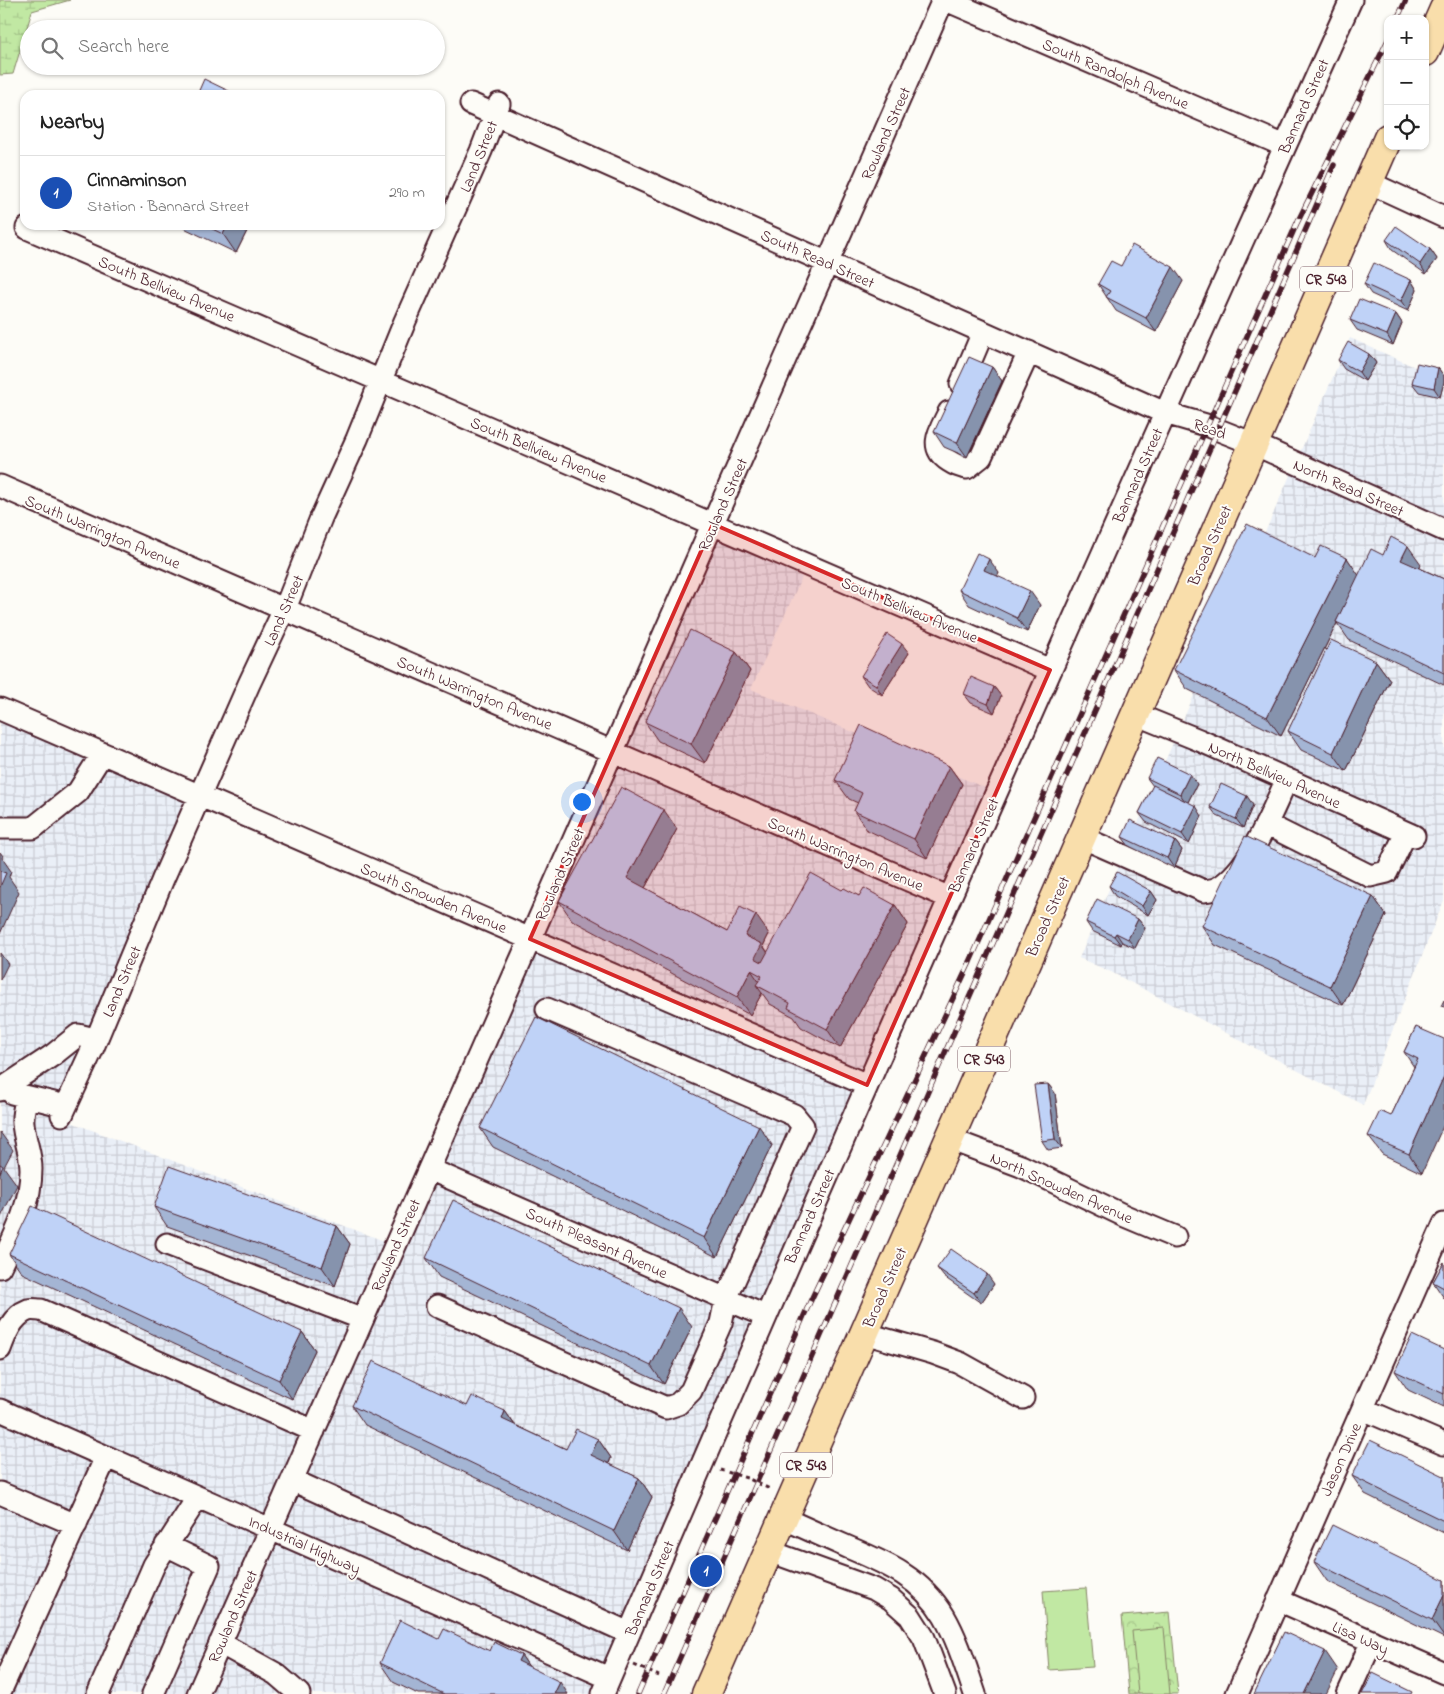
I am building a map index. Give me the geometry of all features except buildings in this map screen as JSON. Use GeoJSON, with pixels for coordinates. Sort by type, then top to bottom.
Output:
{"type":"FeatureCollection","features":[{"type":"Feature","properties":{"kind":"main road"},"geometry":{"type":"LineString","coordinates":[[1429,43],[1444,9]]}},
{"type":"Feature","properties":{"kind":"main road","name":"Broad Street"},"geometry":{"type":"LineString","coordinates":[[706,1694],[1384,147]]}},
{"type":"Feature","properties":{"kind":"street","name":"South Randolph Avenue"},"geometry":{"type":"LineString","coordinates":[[945,0],[1285,146]]}},
{"type":"Feature","properties":{"kind":"street","name":"Rowland Street"},"geometry":{"type":"LineString","coordinates":[[198,1694],[945,0]]}},
{"type":"Feature","properties":{"kind":"street","name":"Bannard Street"},"geometry":{"type":"LineString","coordinates":[[606,1686],[765,1316],[1050,670],[1351,0]]}},
{"type":"Feature","properties":{"kind":"street","name":"South Read Street"},"geometry":{"type":"LineString","coordinates":[[471,104],[497,109],[828,263],[1165,413]]}},
{"type":"Feature","properties":{"kind":"street","name":"Land Street"},"geometry":{"type":"LineString","coordinates":[[27,1097],[64,1110],[163,879],[284,609],[321,518],[357,440],[422,282],[468,181],[497,109]]}},
{"type":"Feature","properties":{"kind":"street"},"geometry":{"type":"LineString","coordinates":[[1368,182],[1444,217]]}},
{"type":"Feature","properties":{"kind":"street","name":"South Bellview Avenue"},"geometry":{"type":"LineString","coordinates":[[32,230],[1050,670]]}},
{"type":"Feature","properties":{"kind":"street"},"geometry":{"type":"LineString","coordinates":[[983,332],[937,441],[937,449],[941,456],[960,468],[967,468],[981,457],[1029,352]]}},
{"type":"Feature","properties":{"kind":"street","name":"Read"},"geometry":{"type":"LineString","coordinates":[[1165,413],[1206,425],[1254,444]]}},
{"type":"Feature","properties":{"kind":"street","name":"North Read Street"},"geometry":{"type":"LineString","coordinates":[[1254,444],[1444,530]]}},
{"type":"Feature","properties":{"kind":"street","name":"South Warrington Avenue"},"geometry":{"type":"LineString","coordinates":[[0,486],[950,898]]}},
{"type":"Feature","properties":{"kind":"street","name":"South Snowden Avenue"},"geometry":{"type":"LineString","coordinates":[[0,710],[867,1085]]}},
{"type":"Feature","properties":{"kind":"street","name":"North Bellview Avenue"},"geometry":{"type":"LineString","coordinates":[[1135,714],[1193,737],[1410,834],[1387,872],[1370,876],[1266,824]]}},
{"type":"Feature","properties":{"kind":"street"},"geometry":{"type":"LineString","coordinates":[[0,828],[33,828],[78,792],[102,754]]}},
{"type":"Feature","properties":{"kind":"street"},"geometry":{"type":"LineString","coordinates":[[1081,837],[1204,891],[1218,888],[1233,877],[1261,836],[1287,779]]}},
{"type":"Feature","properties":{"kind":"street"},"geometry":{"type":"LineString","coordinates":[[437,1306],[666,1408],[678,1404],[691,1391],[721,1323],[726,1299],[803,1126],[794,1115],[547,1009]]}},
{"type":"Feature","properties":{"kind":"street"},"geometry":{"type":"LineString","coordinates":[[0,1090],[53,1055],[78,1035],[95,1039]]}},
{"type":"Feature","properties":{"kind":"street"},"geometry":{"type":"LineString","coordinates":[[0,1090],[27,1097],[22,1124],[28,1145],[31,1168],[28,1203],[0,1267]]}},
{"type":"Feature","properties":{"kind":"street","name":"North Snowden Avenue"},"geometry":{"type":"LineString","coordinates":[[949,1139],[1021,1166],[1125,1216],[1174,1237]]}},
{"type":"Feature","properties":{"kind":"street","name":"South Pleasant Avenue"},"geometry":{"type":"LineString","coordinates":[[429,1169],[765,1316]]}},
{"type":"Feature","properties":{"kind":"street","name":"Jason Drive"},"geometry":{"type":"LineString","coordinates":[[1237,1694],[1444,1224]]}},
{"type":"Feature","properties":{"kind":"street"},"geometry":{"type":"LineString","coordinates":[[167,1244],[363,1319]]}},
{"type":"Feature","properties":{"kind":"street"},"geometry":{"type":"LineString","coordinates":[[0,1350],[7,1331],[18,1317],[29,1310],[41,1310],[314,1431]]}},
{"type":"Feature","properties":{"kind":"street"},"geometry":{"type":"LineString","coordinates":[[864,1333],[960,1363],[1022,1398]]}},
{"type":"Feature","properties":{"kind":"street"},"geometry":{"type":"LineString","coordinates":[[1363,1409],[1444,1444]]}},
{"type":"Feature","properties":{"kind":"street","name":"Industrial Highway"},"geometry":{"type":"LineString","coordinates":[[0,1410],[271,1529],[606,1686]]}},
{"type":"Feature","properties":{"kind":"street"},"geometry":{"type":"LineString","coordinates":[[0,1692],[106,1457]]}},
{"type":"Feature","properties":{"kind":"street"},"geometry":{"type":"LineString","coordinates":[[292,1480],[629,1633]]}},
{"type":"Feature","properties":{"kind":"street"},"geometry":{"type":"LineString","coordinates":[[0,1492],[76,1524]]}},
{"type":"Feature","properties":{"kind":"street"},"geometry":{"type":"LineString","coordinates":[[98,1694],[154,1565],[198,1497]]}},
{"type":"Feature","properties":{"kind":"street"},"geometry":{"type":"LineString","coordinates":[[783,1518],[891,1566],[916,1583],[929,1596],[944,1616],[975,1694]]}},
{"type":"Feature","properties":{"kind":"street"},"geometry":{"type":"LineString","coordinates":[[153,1694],[209,1566],[166,1545]]}},
{"type":"Feature","properties":{"kind":"street"},"geometry":{"type":"LineString","coordinates":[[769,1551],[874,1589],[895,1602],[910,1616],[924,1638],[945,1694]]}},
{"type":"Feature","properties":{"kind":"street"},"geometry":{"type":"LineString","coordinates":[[895,1602],[916,1583]]}},
{"type":"Feature","properties":{"kind":"street","name":"Lisa Way"},"geometry":{"type":"LineString","coordinates":[[1278,1600],[1444,1673]]}},
{"type":"Feature","properties":{"kind":"street"},"geometry":{"type":"LineString","coordinates":[[1348,1694],[1372,1641]]}},
{"type":"Feature","properties":{"kind":"street"},"geometry":{"type":"LineString","coordinates":[[220,1643],[276,1674],[299,1694]]}},
{"type":"Feature","properties":{"kind":"path"},"geometry":{"type":"LineString","coordinates":[[702,1463],[747,1478]]}},
{"type":"Feature","properties":{"kind":"path"},"geometry":{"type":"LineString","coordinates":[[618,1658],[659,1676]]}},
{"type":"Feature","properties":{"kind":"highlighted area"},"geometry":{"type":"Polygon","coordinates":[[[713,524],[1050,670],[867,1085],[530,939],[713,524]]]}},
{"type":"Feature","properties":{"kind":"shaded area"},"geometry":{"type":"Polygon","coordinates":[[[1350,338],[1444,380],[1444,900],[1363,1105],[1111,972],[1079,958],[1350,338]]]}},
{"type":"Feature","properties":{"kind":"shaded area"},"geometry":{"type":"Polygon","coordinates":[[[710,534],[802,577],[751,689],[988,789],[847,1158],[616,1694],[0,1694],[0,721],[200,805],[68,1121],[400,1247],[710,534]]]}},
{"type":"Feature","properties":{"kind":"green space"},"geometry":{"type":"Polygon","coordinates":[[[0,0],[70,0],[32,11],[29,20],[20,20],[20,51],[13,74],[0,75],[0,0]]]}},
{"type":"Feature","properties":{"kind":"green space"},"geometry":{"type":"Polygon","coordinates":[[[1086,1588],[1093,1667],[1049,1670],[1043,1591],[1086,1588]]]}},
{"type":"Feature","properties":{"kind":"green space"},"geometry":{"type":"Polygon","coordinates":[[[1170,1612],[1178,1694],[1129,1694],[1122,1616],[1170,1612]]]}},
{"type":"Feature","properties":{"kind":"green space"},"geometry":{"type":"Polygon","coordinates":[[[1164,1628],[1170,1694],[1138,1694],[1132,1631],[1164,1628]]]}},
{"type":"Feature","properties":{"kind":"railway"},"geometry":{"type":"LineString","coordinates":[[1399,15],[1406,0]]}},
{"type":"Feature","properties":{"kind":"railway"},"geometry":{"type":"LineString","coordinates":[[638,1694],[810,1302],[970,962],[1297,223],[1384,48]]}},
{"type":"Feature","properties":{"kind":"railway"},"geometry":{"type":"LineString","coordinates":[[664,1694],[1334,165]]}},
{"type":"Feature","properties":{"kind":"place","name":"Cinnaminson"},"geometry":{"type":"Point","coordinates":[706,1571]}}]}
